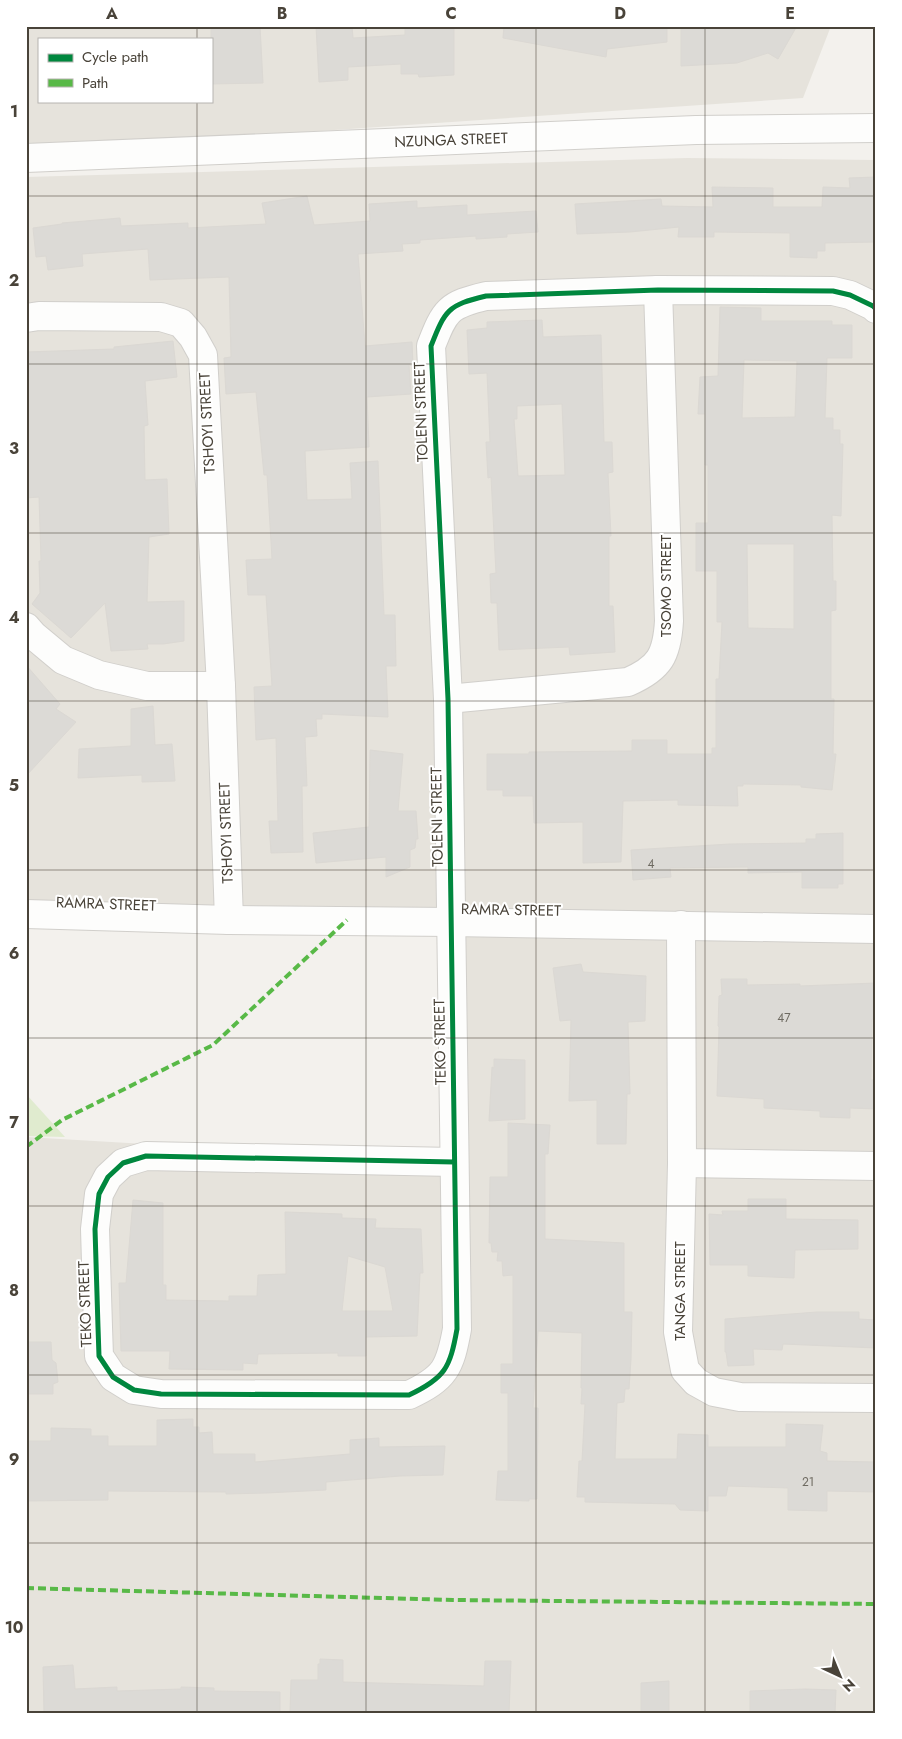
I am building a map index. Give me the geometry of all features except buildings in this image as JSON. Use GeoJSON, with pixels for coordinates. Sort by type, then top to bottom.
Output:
{"type":"FeatureCollection","features":[{"type":"Feature","properties":{"kind":"street","name":"NZUNGA STREET"},"geometry":{"type":"LineString","coordinates":[[26,158],[696,130],[876,128]]}},
{"type":"Feature","properties":{"kind":"street","name":"TOLENI STREET"},"geometry":{"type":"LineString","coordinates":[[452,922],[448,699],[431,346],[439,326],[448,311],[464,302],[486,296],[658,290],[833,291],[850,295],[876,309]]}},
{"type":"Feature","properties":{"kind":"street","name":"TSOMO STREET"},"geometry":{"type":"LineString","coordinates":[[448,699],[628,682],[644,675],[662,658],[668,642],[669,621],[658,290]]}},
{"type":"Feature","properties":{"kind":"street","name":"TSHOYI STREET"},"geometry":{"type":"LineString","coordinates":[[26,318],[39,316],[161,317],[181,323],[193,337],[203,355],[221,686],[229,920]]}},
{"type":"Feature","properties":{"kind":"street"},"geometry":{"type":"LineString","coordinates":[[26,627],[63,660],[99,675],[147,686],[221,686]]}},
{"type":"Feature","properties":{"kind":"street","name":"RAMRA STREET"},"geometry":{"type":"LineString","coordinates":[[26,914],[229,920],[681,925],[876,930]]}},
{"type":"Feature","properties":{"kind":"street","name":"TEKO STREET"},"geometry":{"type":"LineString","coordinates":[[452,922],[457,1329],[452,1355],[445,1370],[427,1386],[409,1395],[161,1394],[134,1390],[114,1377],[99,1356],[95,1229],[99,1194],[108,1177],[123,1163],[146,1156],[454,1162]]}},
{"type":"Feature","properties":{"kind":"street","name":"TANGA STREET"},"geometry":{"type":"LineString","coordinates":[[681,925],[682,1164],[678,1332],[685,1370],[696,1382],[714,1392],[740,1397],[876,1398]]}},
{"type":"Feature","properties":{"kind":"street"},"geometry":{"type":"LineString","coordinates":[[682,1164],[876,1166]]}},
{"type":"Feature","properties":{"kind":"shaded area"},"geometry":{"type":"Polygon","coordinates":[[[26,26],[831,26],[803,98],[26,151],[26,26]]]}},
{"type":"Feature","properties":{"kind":"shaded area"},"geometry":{"type":"Polygon","coordinates":[[[687,158],[876,160],[876,1713],[26,1713],[26,1137],[453,1162],[451,922],[26,914],[26,177],[687,158]]]}},
{"type":"Feature","properties":{"kind":"green space"},"geometry":{"type":"Polygon","coordinates":[[[26,1094],[65,1137],[26,1136],[26,1094]]]}},
{"type":"Feature","properties":{"kind":"marked path"},"geometry":{"type":"LineString","coordinates":[[26,1147],[62,1120],[213,1045],[347,920]]}},
{"type":"Feature","properties":{"kind":"marked path"},"geometry":{"type":"LineString","coordinates":[[26,1588],[453,1600],[876,1604]]}},
{"type":"Feature","properties":{"kind":"cycle path"},"geometry":{"type":"LineString","coordinates":[[454,1162],[146,1156],[123,1163],[108,1177],[99,1194],[95,1229],[99,1356],[113,1377],[134,1390],[161,1394],[409,1395],[438,1377],[444,1370],[452,1353],[457,1329],[448,699],[431,346],[445,317],[456,306],[486,296],[658,290],[833,291],[850,295],[876,309]]}}]}
